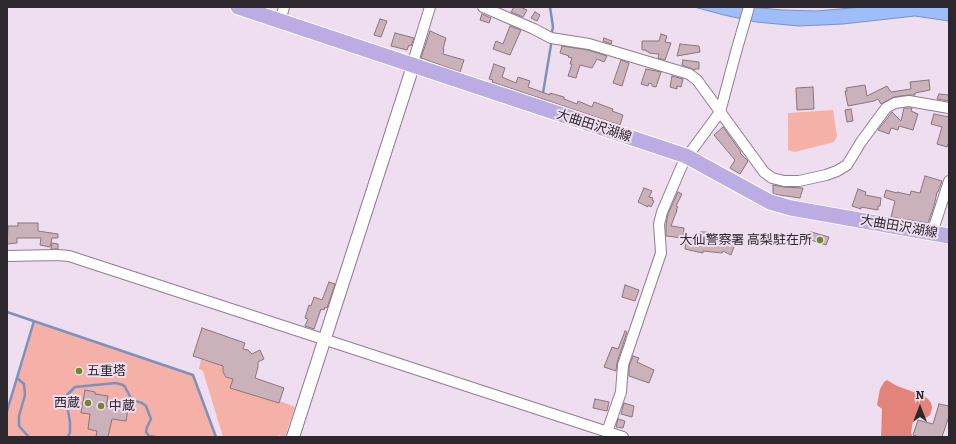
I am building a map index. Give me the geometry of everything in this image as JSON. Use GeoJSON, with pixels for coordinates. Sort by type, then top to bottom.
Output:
{"type":"FeatureCollection","features":[{"type":"Feature","properties":{"kind":"main road","name":"大曲田沢湖線"},"geometry":{"type":"LineString","coordinates":[[238,7],[686,156],[770,202],[791,208],[949,236]]}},
{"type":"Feature","properties":{"kind":"street"},"geometry":{"type":"LineString","coordinates":[[280,22],[284,7]]}},
{"type":"Feature","properties":{"kind":"street"},"geometry":{"type":"LineString","coordinates":[[293,437],[413,66],[430,7]]}},
{"type":"Feature","properties":{"kind":"street"},"geometry":{"type":"LineString","coordinates":[[484,7],[551,38],[589,44],[689,74],[697,80],[764,172],[772,178],[799,181],[826,175],[847,165],[860,142],[877,119],[886,108],[895,103],[909,101],[949,108]]}},
{"type":"Feature","properties":{"kind":"street"},"geometry":{"type":"LineString","coordinates":[[607,432],[621,392],[623,365],[661,253],[659,224],[662,212],[686,156],[720,112],[749,7]]}},
{"type":"Feature","properties":{"kind":"street"},"geometry":{"type":"LineString","coordinates":[[932,233],[949,181]]}},
{"type":"Feature","properties":{"kind":"street"},"geometry":{"type":"LineString","coordinates":[[7,256],[69,256],[623,437]]}},
{"type":"Feature","properties":{"kind":"shaded area"},"geometry":{"type":"Polygon","coordinates":[[[833,110],[837,136],[834,142],[795,152],[788,150],[788,113],[833,110]]]}},
{"type":"Feature","properties":{"kind":"shaded area"},"geometry":{"type":"Polygon","coordinates":[[[34,321],[193,375],[216,437],[7,437],[7,411],[34,321]]]}},
{"type":"Feature","properties":{"kind":"shaded area"},"geometry":{"type":"Polygon","coordinates":[[[201,359],[223,366],[223,372],[226,377],[233,379],[231,388],[279,403],[280,401],[295,407],[285,437],[279,435],[278,437],[223,437],[203,371],[199,369],[201,359]]]}},
{"type":"Feature","properties":{"kind":"shaded area"},"geometry":{"type":"Polygon","coordinates":[[[887,380],[897,386],[922,395],[931,403],[932,408],[930,415],[926,418],[916,417],[913,421],[911,433],[913,437],[881,437],[882,409],[877,405],[880,389],[887,380]]]}},
{"type":"Feature","properties":{"kind":"water"},"geometry":{"type":"Polygon","coordinates":[[[694,7],[750,7],[817,11],[862,7],[949,7],[949,21],[915,16],[843,24],[799,26],[756,22],[694,7]]]}},
{"type":"Feature","properties":{"kind":"building"},"geometry":{"type":"Polygon","coordinates":[[[514,7],[520,7],[527,10],[523,17],[511,12],[514,7]]]}},
{"type":"Feature","properties":{"kind":"building"},"geometry":{"type":"Polygon","coordinates":[[[535,12],[540,15],[537,21],[531,18],[535,12]]]}},
{"type":"Feature","properties":{"kind":"building"},"geometry":{"type":"Polygon","coordinates":[[[482,14],[491,18],[489,23],[480,20],[482,14]]]}},
{"type":"Feature","properties":{"kind":"building"},"geometry":{"type":"Polygon","coordinates":[[[380,19],[387,21],[381,37],[374,35],[380,19]]]}},
{"type":"Feature","properties":{"kind":"building"},"geometry":{"type":"Polygon","coordinates":[[[510,26],[521,30],[510,55],[493,49],[496,41],[503,44],[510,26]]]}},
{"type":"Feature","properties":{"kind":"building"},"geometry":{"type":"Polygon","coordinates":[[[430,31],[446,38],[443,54],[464,60],[460,72],[421,58],[430,31]]]}},
{"type":"Feature","properties":{"kind":"building"},"geometry":{"type":"Polygon","coordinates":[[[395,33],[414,38],[411,46],[409,45],[407,50],[391,46],[395,33]]]}},
{"type":"Feature","properties":{"kind":"building"},"geometry":{"type":"Polygon","coordinates":[[[661,34],[667,36],[665,42],[671,43],[665,60],[658,58],[659,54],[649,53],[646,50],[642,50],[642,41],[659,41],[661,34]]]}},
{"type":"Feature","properties":{"kind":"building"},"geometry":{"type":"Polygon","coordinates":[[[604,38],[612,41],[611,44],[603,41],[604,38]]]}},
{"type":"Feature","properties":{"kind":"building"},"geometry":{"type":"Polygon","coordinates":[[[680,44],[699,46],[700,52],[677,56],[680,44]]]}},
{"type":"Feature","properties":{"kind":"building"},"geometry":{"type":"Polygon","coordinates":[[[562,46],[588,50],[607,56],[604,62],[597,59],[592,68],[580,65],[576,78],[568,76],[572,64],[570,64],[572,58],[560,53],[562,46]]]}},
{"type":"Feature","properties":{"kind":"building"},"geometry":{"type":"Polygon","coordinates":[[[621,60],[629,63],[622,86],[613,83],[621,60]]]}},
{"type":"Feature","properties":{"kind":"building"},"geometry":{"type":"Polygon","coordinates":[[[683,60],[699,62],[699,69],[695,70],[682,65],[683,60]]]}},
{"type":"Feature","properties":{"kind":"building"},"geometry":{"type":"Polygon","coordinates":[[[494,64],[505,68],[502,77],[516,83],[518,77],[530,81],[528,87],[550,95],[550,93],[564,97],[564,99],[577,104],[578,101],[592,107],[594,102],[613,109],[612,111],[623,115],[620,125],[492,82],[493,80],[489,79],[494,64]]]}},
{"type":"Feature","properties":{"kind":"building"},"geometry":{"type":"Polygon","coordinates":[[[646,69],[661,72],[656,87],[649,83],[648,86],[641,84],[646,69]]]}},
{"type":"Feature","properties":{"kind":"building"},"geometry":{"type":"Polygon","coordinates":[[[672,76],[683,79],[681,87],[677,86],[677,89],[670,87],[672,76]]]}},
{"type":"Feature","properties":{"kind":"building"},"geometry":{"type":"Polygon","coordinates":[[[929,80],[930,90],[915,93],[915,95],[894,97],[881,104],[878,99],[848,106],[845,91],[847,91],[846,88],[865,85],[867,96],[887,86],[891,92],[911,89],[910,82],[929,80]]]}},
{"type":"Feature","properties":{"kind":"building"},"geometry":{"type":"Polygon","coordinates":[[[813,87],[814,109],[797,110],[796,88],[813,87]]]}},
{"type":"Feature","properties":{"kind":"building"},"geometry":{"type":"Polygon","coordinates":[[[939,94],[949,95],[949,101],[937,99],[939,94]]]}},
{"type":"Feature","properties":{"kind":"building"},"geometry":{"type":"Polygon","coordinates":[[[904,108],[912,108],[911,111],[918,114],[913,130],[899,126],[898,130],[891,128],[889,134],[878,130],[892,112],[901,121],[904,108]]]}},
{"type":"Feature","properties":{"kind":"building"},"geometry":{"type":"Polygon","coordinates":[[[851,109],[853,121],[847,122],[845,110],[851,109]]]}},
{"type":"Feature","properties":{"kind":"building"},"geometry":{"type":"Polygon","coordinates":[[[934,114],[949,117],[949,142],[947,147],[937,144],[942,127],[931,124],[934,114]]]}},
{"type":"Feature","properties":{"kind":"building"},"geometry":{"type":"Polygon","coordinates":[[[723,127],[741,152],[740,153],[748,161],[740,174],[730,168],[735,160],[714,135],[723,127]]]}},
{"type":"Feature","properties":{"kind":"building"},"geometry":{"type":"Polygon","coordinates":[[[925,176],[942,181],[937,192],[928,223],[891,217],[895,201],[884,197],[886,190],[910,195],[911,191],[920,193],[925,176]]]}},
{"type":"Feature","properties":{"kind":"building"},"geometry":{"type":"Polygon","coordinates":[[[773,185],[803,188],[800,198],[773,194],[773,185]]]}},
{"type":"Feature","properties":{"kind":"building"},"geometry":{"type":"Polygon","coordinates":[[[644,188],[652,191],[649,197],[653,198],[652,200],[654,201],[651,207],[638,202],[644,188]]]}},
{"type":"Feature","properties":{"kind":"building"},"geometry":{"type":"Polygon","coordinates":[[[858,189],[866,192],[865,195],[881,198],[878,210],[861,207],[861,209],[852,206],[858,189]]]}},
{"type":"Feature","properties":{"kind":"building"},"geometry":{"type":"Polygon","coordinates":[[[678,192],[682,194],[676,206],[678,207],[671,226],[684,228],[683,238],[666,236],[668,214],[678,192]]]}},
{"type":"Feature","properties":{"kind":"building"},"geometry":{"type":"Polygon","coordinates":[[[18,223],[38,223],[38,231],[58,234],[58,238],[52,238],[50,247],[40,245],[41,238],[17,238],[17,243],[7,244],[8,226],[18,226],[18,223]]]}},
{"type":"Feature","properties":{"kind":"building"},"geometry":{"type":"Polygon","coordinates":[[[701,232],[708,232],[707,239],[711,240],[711,242],[721,243],[723,239],[735,244],[731,255],[723,251],[722,253],[703,251],[703,253],[685,249],[686,237],[700,238],[701,232]]]}},
{"type":"Feature","properties":{"kind":"building","name":"大仙警察署 高梨駐在所"},"geometry":{"type":"Polygon","coordinates":[[[811,232],[829,237],[826,245],[811,240],[809,238],[811,232]]]}},
{"type":"Feature","properties":{"kind":"building"},"geometry":{"type":"Polygon","coordinates":[[[52,243],[58,244],[58,249],[51,249],[52,243]]]}},
{"type":"Feature","properties":{"kind":"building"},"geometry":{"type":"Polygon","coordinates":[[[329,282],[335,284],[327,308],[325,307],[324,310],[321,309],[314,329],[305,326],[308,319],[305,318],[309,305],[311,306],[314,297],[322,300],[329,282]]]}},
{"type":"Feature","properties":{"kind":"building"},"geometry":{"type":"Polygon","coordinates":[[[625,285],[639,290],[635,301],[622,297],[625,285]]]}},
{"type":"Feature","properties":{"kind":"building"},"geometry":{"type":"Polygon","coordinates":[[[202,328],[245,343],[243,349],[248,350],[252,354],[260,350],[264,359],[258,362],[255,378],[284,388],[279,403],[230,388],[233,379],[226,377],[223,372],[223,366],[193,356],[202,328]]]}},
{"type":"Feature","properties":{"kind":"building"},"geometry":{"type":"Polygon","coordinates":[[[625,331],[627,332],[617,363],[616,371],[604,367],[612,347],[618,349],[625,331]]]}},
{"type":"Feature","properties":{"kind":"building"},"geometry":{"type":"Polygon","coordinates":[[[633,356],[639,358],[637,362],[654,370],[649,383],[629,376],[629,366],[633,356]]]}},
{"type":"Feature","properties":{"kind":"building"},"geometry":{"type":"Polygon","coordinates":[[[85,390],[95,392],[95,394],[108,396],[106,406],[128,409],[126,421],[112,419],[108,437],[96,437],[97,431],[88,429],[90,414],[81,413],[85,390]]]}},
{"type":"Feature","properties":{"kind":"building"},"geometry":{"type":"Polygon","coordinates":[[[595,399],[609,402],[607,411],[593,408],[595,399]]]}},
{"type":"Feature","properties":{"kind":"building"},"geometry":{"type":"Polygon","coordinates":[[[624,403],[634,406],[632,417],[621,414],[624,403]]]}},
{"type":"Feature","properties":{"kind":"building"},"geometry":{"type":"Polygon","coordinates":[[[939,404],[949,406],[949,416],[942,437],[918,437],[913,435],[918,420],[933,424],[939,404]]]}},
{"type":"Feature","properties":{"kind":"building"},"geometry":{"type":"Polygon","coordinates":[[[618,419],[625,421],[623,428],[616,427],[618,419]]]}},
{"type":"Feature","properties":{"kind":"waterway"},"geometry":{"type":"LineString","coordinates":[[550,7],[553,27],[552,32]]}},
{"type":"Feature","properties":{"kind":"waterway"},"geometry":{"type":"LineString","coordinates":[[542,99],[551,45]]}},
{"type":"Feature","properties":{"kind":"waterway"},"geometry":{"type":"LineString","coordinates":[[7,312],[193,375],[216,437]]}},
{"type":"Feature","properties":{"kind":"waterway"},"geometry":{"type":"LineString","coordinates":[[7,411],[34,321]]}},
{"type":"Feature","properties":{"kind":"waterway"},"geometry":{"type":"LineString","coordinates":[[17,378],[24,384],[25,395],[19,416],[19,426],[29,437]]}},
{"type":"Feature","properties":{"kind":"waterway"},"geometry":{"type":"LineString","coordinates":[[68,437],[70,432],[70,422],[67,395],[75,387],[116,383],[125,387],[132,400],[146,406],[151,419],[146,432],[149,436],[156,437]]}},
{"type":"Feature","properties":{"kind":"place","name":"大仙警察署 高梨駐在所"},"geometry":{"type":"Point","coordinates":[820,240]}},
{"type":"Feature","properties":{"kind":"place","name":"五重塔"},"geometry":{"type":"Point","coordinates":[79,371]}},
{"type":"Feature","properties":{"kind":"place","name":"西蔵"},"geometry":{"type":"Point","coordinates":[88,403]}},
{"type":"Feature","properties":{"kind":"place","name":"中蔵"},"geometry":{"type":"Point","coordinates":[101,406]}}]}
